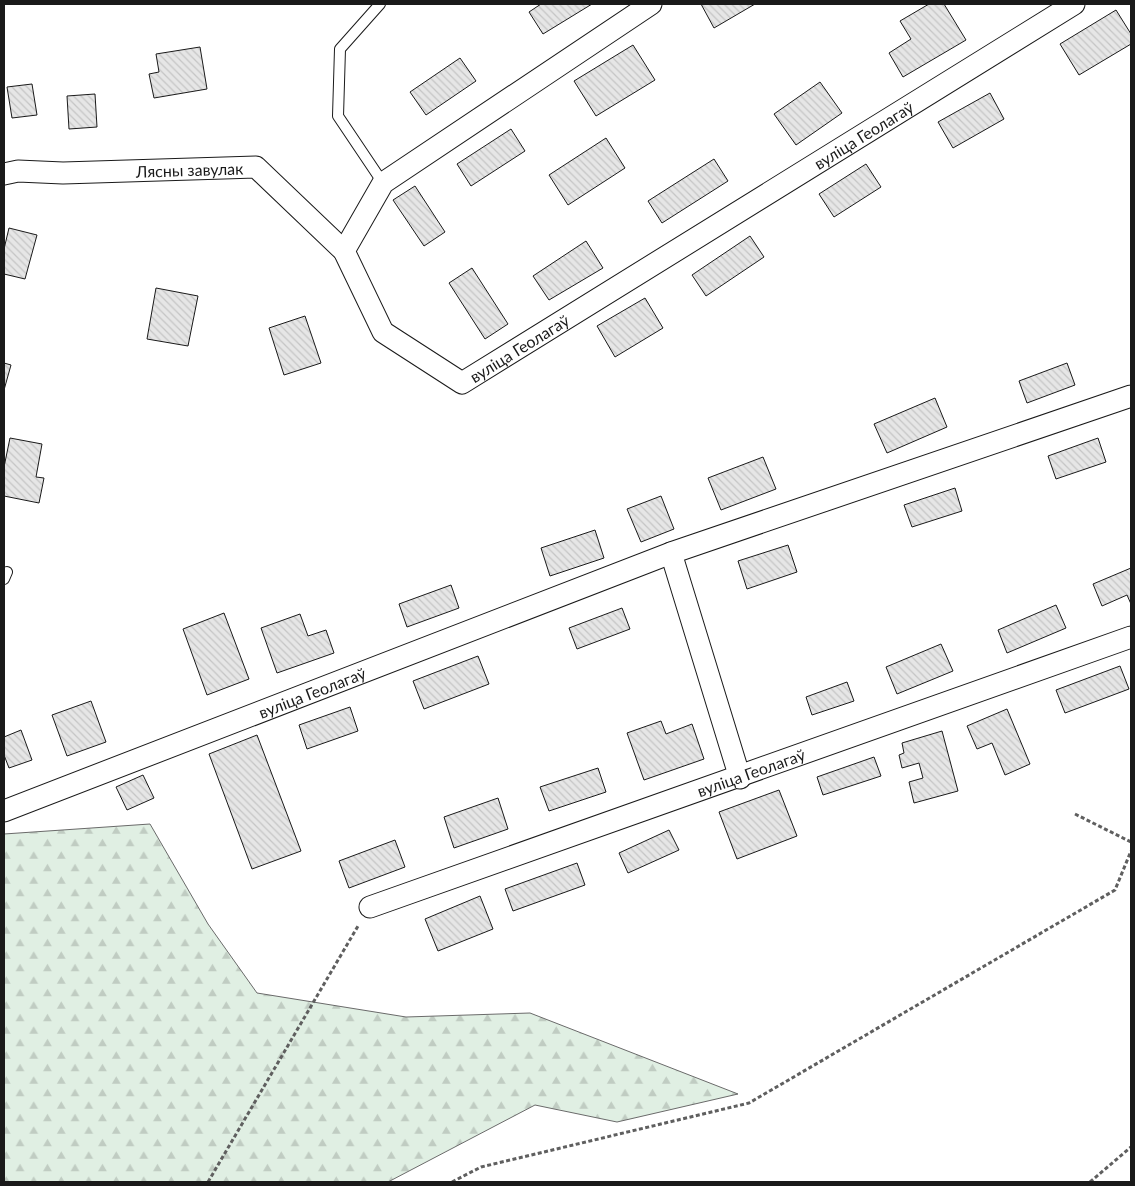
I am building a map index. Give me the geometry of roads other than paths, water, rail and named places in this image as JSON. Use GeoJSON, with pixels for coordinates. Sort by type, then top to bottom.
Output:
{"type":"FeatureCollection","features":[{"type":"Feature","properties":{"kind":"street"},"geometry":{"type":"LineString","coordinates":[[344,251],[383,183],[651,4]]}},
{"type":"Feature","properties":{"kind":"street","name":"вуліца Геолагаў"},"geometry":{"type":"LineString","coordinates":[[344,251],[383,332],[462,383],[1074,4]]}},
{"type":"Feature","properties":{"kind":"street","name":"Лясны завулак"},"geometry":{"type":"LineString","coordinates":[[4,174],[18,171],[63,173],[256,167],[344,251]]}},
{"type":"Feature","properties":{"kind":"street","name":"вуліца Геолагаў"},"geometry":{"type":"LineString","coordinates":[[4,811],[671,553],[1131,396]]}},
{"type":"Feature","properties":{"kind":"street"},"geometry":{"type":"LineString","coordinates":[[671,553],[740,778]]}},
{"type":"Feature","properties":{"kind":"street","name":"вуліца Геолагаў"},"geometry":{"type":"LineString","coordinates":[[370,907],[740,778],[1131,637]]}},
{"type":"Feature","properties":{"kind":"lane"},"geometry":{"type":"LineString","coordinates":[[380,4],[340,49],[338,116],[383,183]]}}]}
